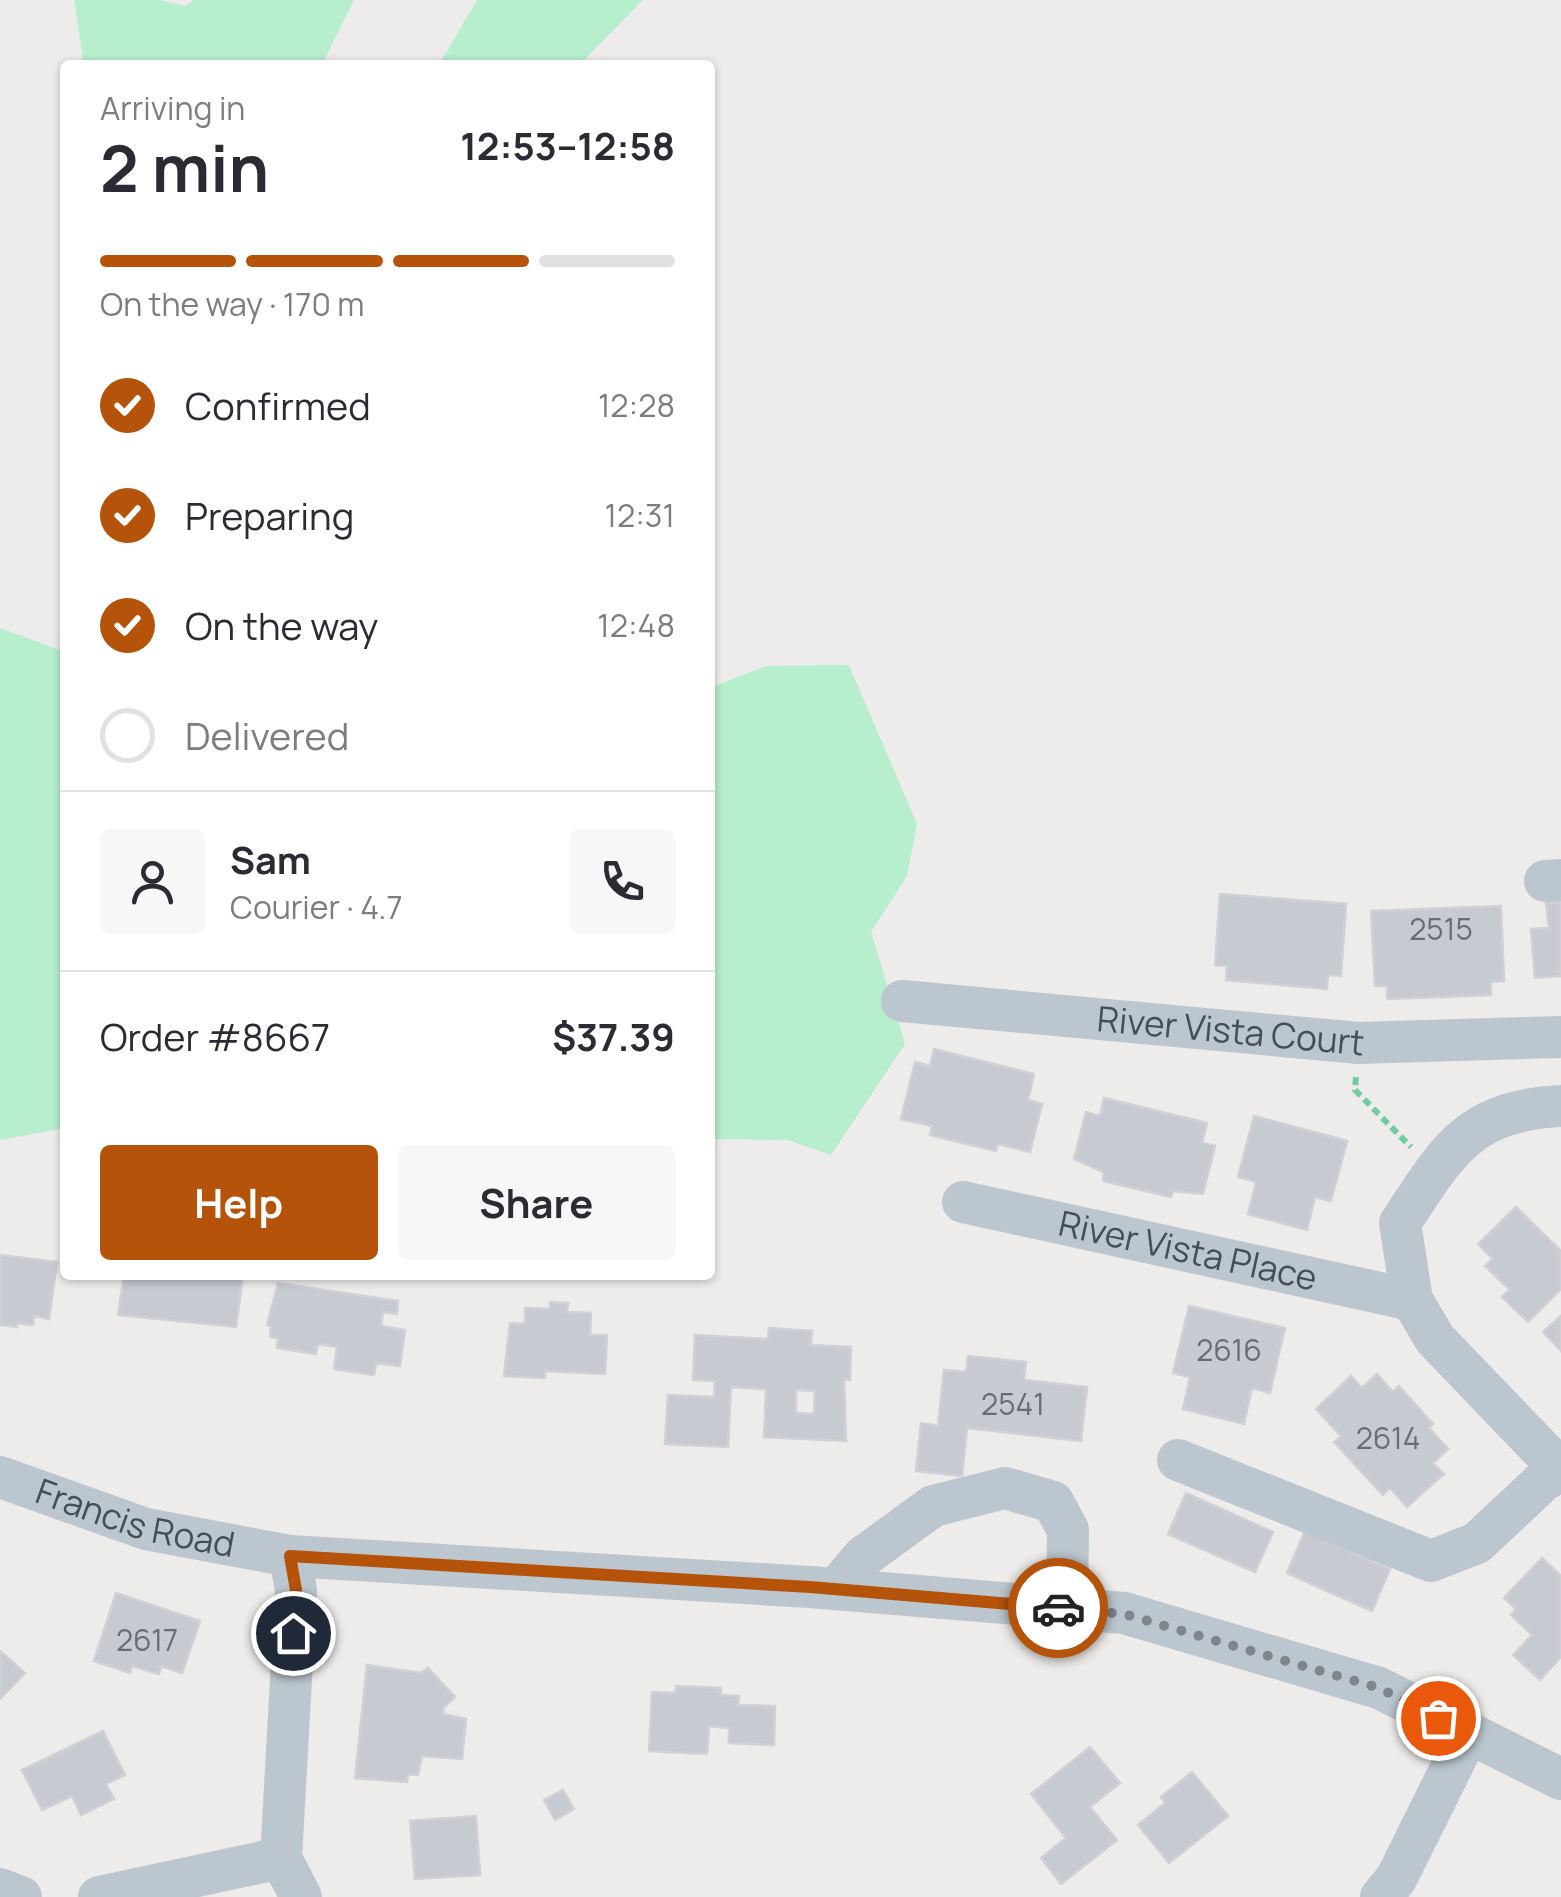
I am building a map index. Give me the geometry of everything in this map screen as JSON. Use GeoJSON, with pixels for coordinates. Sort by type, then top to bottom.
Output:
{"type":"FeatureCollection","features":[{"type":"Feature","properties":{"kind":"street","name":"River Vista Court"},"geometry":{"type":"LineString","coordinates":[[902,1001],[1359,1043],[1561,1037]]}},
{"type":"Feature","properties":{"kind":"street"},"geometry":{"type":"LineString","coordinates":[[1178,1460],[1430,1562],[1477,1543],[1543,1480],[1561,1470],[1435,1339],[1412,1300],[1400,1223],[1446,1153],[1497,1115],[1561,1106]]}},
{"type":"Feature","properties":{"kind":"street","name":"River Vista Place"},"geometry":{"type":"LineString","coordinates":[[963,1202],[1412,1300]]}},
{"type":"Feature","properties":{"kind":"street","name":"Francis Road"},"geometry":{"type":"LineString","coordinates":[[0,1477],[146,1529],[290,1556],[836,1589],[1124,1614],[1379,1688],[1561,1780]]}},
{"type":"Feature","properties":{"kind":"street"},"geometry":{"type":"LineString","coordinates":[[836,1589],[863,1557],[933,1506],[1006,1488],[1053,1502],[1068,1530],[1067,1609]]}},
{"type":"Feature","properties":{"kind":"street"},"geometry":{"type":"LineString","coordinates":[[290,1556],[296,1590],[281,1858],[301,1897]]}},
{"type":"Feature","properties":{"kind":"street"},"geometry":{"type":"LineString","coordinates":[[1382,1897],[1396,1879],[1468,1734]]}},
{"type":"Feature","properties":{"kind":"street"},"geometry":{"type":"LineString","coordinates":[[99,1897],[281,1858]]}},
{"type":"Feature","properties":{"kind":"street"},"geometry":{"type":"LineString","coordinates":[[0,1889],[21,1897]]}},
{"type":"Feature","properties":{"kind":"path"},"geometry":{"type":"LineString","coordinates":[[1359,1043],[1355,1090],[1416,1152]]}},
{"type":"Feature","properties":{"kind":"green space"},"geometry":{"type":"Polygon","coordinates":[[[74,0],[160,0],[186,6],[194,0],[354,0],[324,60],[83,60],[74,0]]]}},
{"type":"Feature","properties":{"kind":"green space"},"geometry":{"type":"Polygon","coordinates":[[[477,0],[643,0],[584,60],[442,60],[477,0]]]}},
{"type":"Feature","properties":{"kind":"green space"},"geometry":{"type":"Polygon","coordinates":[[[0,628],[60,650],[60,1129],[0,1140],[0,628]]]}},
{"type":"Feature","properties":{"kind":"green space"},"geometry":{"type":"Polygon","coordinates":[[[849,665],[917,824],[907,876],[871,932],[905,1044],[831,1155],[788,1140],[715,1139],[715,686],[765,666],[849,665]]]}},
{"type":"Feature","properties":{"kind":"building"},"geometry":{"type":"Polygon","coordinates":[[[1220,894],[1346,904],[1341,976],[1328,975],[1327,989],[1226,980],[1227,966],[1215,965],[1220,894]]]}},
{"type":"Feature","properties":{"kind":"building"},"geometry":{"type":"Polygon","coordinates":[[[1561,902],[1561,976],[1535,978],[1531,929],[1549,928],[1546,903],[1561,902]]]}},
{"type":"Feature","properties":{"kind":"building"},"geometry":{"type":"Polygon","coordinates":[[[1501,906],[1504,981],[1491,982],[1491,995],[1387,999],[1387,986],[1375,986],[1371,911],[1501,906]]]}},
{"type":"Feature","properties":{"kind":"building"},"geometry":{"type":"Polygon","coordinates":[[[934,1049],[1034,1074],[1028,1100],[1042,1104],[1030,1152],[998,1144],[996,1151],[930,1135],[932,1126],[901,1119],[915,1062],[930,1066],[934,1049]]]}},
{"type":"Feature","properties":{"kind":"building"},"geometry":{"type":"Polygon","coordinates":[[[1104,1098],[1207,1123],[1202,1143],[1215,1146],[1203,1194],[1173,1191],[1171,1197],[1103,1181],[1104,1172],[1074,1159],[1086,1112],[1100,1116],[1104,1098]]]}},
{"type":"Feature","properties":{"kind":"building"},"geometry":{"type":"Polygon","coordinates":[[[1254,1116],[1347,1141],[1331,1201],[1315,1197],[1307,1230],[1248,1214],[1256,1182],[1238,1177],[1254,1116]]]}},
{"type":"Feature","properties":{"kind":"building"},"geometry":{"type":"Polygon","coordinates":[[[1516,1207],[1561,1251],[1561,1289],[1528,1322],[1502,1297],[1510,1290],[1485,1266],[1493,1259],[1478,1244],[1516,1207]]]}},
{"type":"Feature","properties":{"kind":"building"},"geometry":{"type":"Polygon","coordinates":[[[0,1255],[57,1262],[49,1319],[34,1316],[33,1325],[0,1325],[0,1255]]]}},
{"type":"Feature","properties":{"kind":"building"},"geometry":{"type":"Polygon","coordinates":[[[123,1280],[242,1280],[236,1327],[118,1315],[123,1280]]]}},
{"type":"Feature","properties":{"kind":"building"},"geometry":{"type":"Polygon","coordinates":[[[278,1283],[398,1301],[397,1314],[383,1312],[381,1326],[405,1330],[400,1366],[376,1363],[374,1375],[334,1369],[337,1347],[318,1344],[316,1354],[277,1348],[278,1338],[270,1337],[271,1326],[267,1325],[278,1283]]]}},
{"type":"Feature","properties":{"kind":"building"},"geometry":{"type":"Polygon","coordinates":[[[550,1302],[568,1303],[567,1312],[591,1313],[590,1335],[607,1335],[605,1374],[545,1371],[545,1378],[504,1376],[510,1323],[525,1324],[525,1308],[550,1309],[550,1302]]]}},
{"type":"Feature","properties":{"kind":"building"},"geometry":{"type":"Polygon","coordinates":[[[1189,1306],[1285,1328],[1270,1393],[1252,1388],[1244,1424],[1183,1409],[1190,1377],[1173,1373],[1189,1306]]]}},
{"type":"Feature","properties":{"kind":"building"},"geometry":{"type":"Polygon","coordinates":[[[1561,1316],[1561,1351],[1543,1332],[1561,1316]]]}},
{"type":"Feature","properties":{"kind":"building"},"geometry":{"type":"Polygon","coordinates":[[[769,1328],[812,1331],[811,1345],[851,1347],[850,1380],[844,1379],[846,1441],[764,1437],[766,1389],[731,1387],[728,1447],[665,1444],[668,1395],[714,1397],[715,1381],[693,1380],[695,1335],[768,1339],[769,1328]],[[796,1390],[796,1413],[814,1414],[815,1391],[796,1390]]]}},
{"type":"Feature","properties":{"kind":"building"},"geometry":{"type":"Polygon","coordinates":[[[968,1356],[1026,1362],[1024,1380],[1087,1387],[1081,1441],[967,1428],[962,1476],[916,1471],[921,1423],[938,1426],[944,1370],[966,1372],[968,1356]]]}},
{"type":"Feature","properties":{"kind":"building"},"geometry":{"type":"Polygon","coordinates":[[[1377,1374],[1393,1392],[1399,1386],[1433,1424],[1429,1428],[1448,1449],[1433,1463],[1444,1474],[1407,1507],[1390,1488],[1383,1495],[1334,1442],[1341,1436],[1316,1409],[1351,1376],[1362,1388],[1377,1374]]]}},
{"type":"Feature","properties":{"kind":"building"},"geometry":{"type":"Polygon","coordinates":[[[1186,1493],[1273,1532],[1255,1572],[1168,1534],[1186,1493]]]}},
{"type":"Feature","properties":{"kind":"building"},"geometry":{"type":"Polygon","coordinates":[[[1305,1531],[1390,1569],[1372,1611],[1287,1573],[1305,1531]]]}},
{"type":"Feature","properties":{"kind":"building"},"geometry":{"type":"Polygon","coordinates":[[[1542,1558],[1561,1576],[1561,1657],[1540,1680],[1513,1655],[1532,1635],[1511,1615],[1516,1609],[1504,1598],[1542,1558]]]}},
{"type":"Feature","properties":{"kind":"building"},"geometry":{"type":"Polygon","coordinates":[[[116,1593],[200,1621],[182,1673],[161,1666],[159,1674],[132,1666],[130,1673],[94,1661],[116,1593]]]}},
{"type":"Feature","properties":{"kind":"building"},"geometry":{"type":"Polygon","coordinates":[[[0,1651],[25,1673],[0,1699],[0,1651]]]}},
{"type":"Feature","properties":{"kind":"building"},"geometry":{"type":"Polygon","coordinates":[[[367,1665],[421,1673],[428,1668],[455,1697],[443,1708],[444,1714],[466,1719],[462,1759],[422,1756],[418,1775],[408,1774],[407,1782],[355,1778],[367,1665]]]}},
{"type":"Feature","properties":{"kind":"building"},"geometry":{"type":"Polygon","coordinates":[[[676,1686],[721,1688],[721,1695],[739,1696],[738,1705],[775,1706],[774,1745],[729,1743],[729,1728],[709,1726],[707,1754],[649,1751],[652,1692],[676,1693],[676,1686]]]}},
{"type":"Feature","properties":{"kind":"building"},"geometry":{"type":"Polygon","coordinates":[[[103,1731],[125,1775],[106,1784],[114,1799],[81,1815],[72,1796],[42,1810],[22,1770],[103,1731]]]}},
{"type":"Feature","properties":{"kind":"building"},"geometry":{"type":"Polygon","coordinates":[[[1090,1747],[1120,1783],[1090,1807],[1117,1840],[1061,1884],[1041,1858],[1066,1838],[1031,1794],[1090,1747]]]}},
{"type":"Feature","properties":{"kind":"building"},"geometry":{"type":"Polygon","coordinates":[[[1192,1772],[1228,1816],[1169,1863],[1138,1825],[1165,1803],[1161,1797],[1192,1772]]]}},
{"type":"Feature","properties":{"kind":"building"},"geometry":{"type":"Polygon","coordinates":[[[563,1790],[574,1809],[555,1820],[544,1800],[563,1790]]]}},
{"type":"Feature","properties":{"kind":"building"},"geometry":{"type":"Polygon","coordinates":[[[476,1816],[480,1875],[415,1879],[410,1821],[476,1816]]]}},
{"type":"Feature","properties":{"kind":"way so far"},"geometry":{"type":"LineString","coordinates":[[1058,1608],[1124,1614],[1379,1688],[1438,1718]]}},
{"type":"Feature","properties":{"kind":"route"},"geometry":{"type":"LineString","coordinates":[[293,1633],[296,1590],[290,1556],[810,1587],[1058,1608]]}}]}
